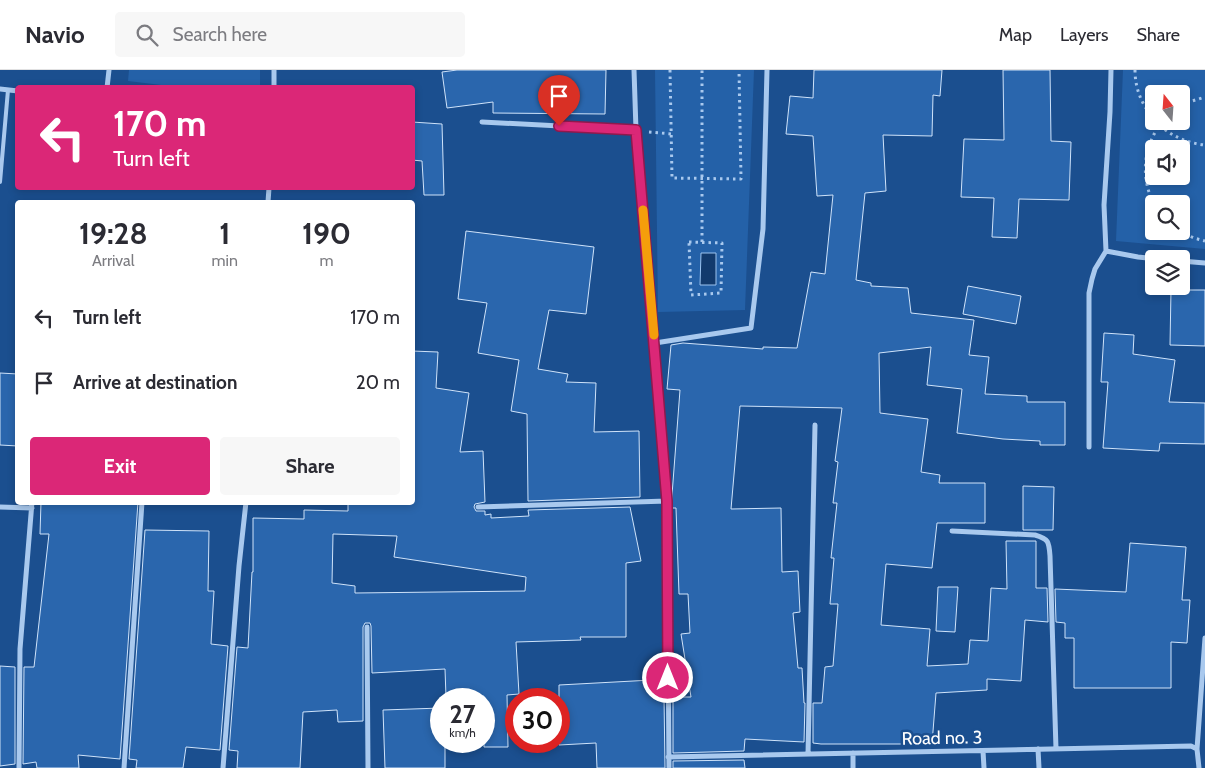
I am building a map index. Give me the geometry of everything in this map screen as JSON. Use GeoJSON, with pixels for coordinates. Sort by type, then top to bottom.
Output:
{"type":"FeatureCollection","features":[{"type":"Feature","properties":{"kind":"street"},"geometry":{"type":"LineString","coordinates":[[107,85],[109,70]]}},
{"type":"Feature","properties":{"kind":"street"},"geometry":{"type":"LineString","coordinates":[[274,70],[274,85]]}},
{"type":"Feature","properties":{"kind":"street"},"geometry":{"type":"LineString","coordinates":[[634,70],[636,130],[667,501],[668,768]]}},
{"type":"Feature","properties":{"kind":"street"},"geometry":{"type":"LineString","coordinates":[[654,343],[751,328],[763,229],[767,70]]}},
{"type":"Feature","properties":{"kind":"street"},"geometry":{"type":"LineString","coordinates":[[1089,446],[1089,293],[1096,269],[1106,251],[1104,205],[1111,70]]}},
{"type":"Feature","properties":{"kind":"street"},"geometry":{"type":"LineString","coordinates":[[0,89],[15,91]]}},
{"type":"Feature","properties":{"kind":"street"},"geometry":{"type":"LineString","coordinates":[[482,122],[636,130]]}},
{"type":"Feature","properties":{"kind":"street"},"geometry":{"type":"LineString","coordinates":[[1106,251],[1145,258]]}},
{"type":"Feature","properties":{"kind":"street"},"geometry":{"type":"LineString","coordinates":[[1190,262],[1205,263]]}},
{"type":"Feature","properties":{"kind":"street"},"geometry":{"type":"LineString","coordinates":[[808,754],[815,425]]}},
{"type":"Feature","properties":{"kind":"street"},"geometry":{"type":"LineString","coordinates":[[478,507],[667,501]]}},
{"type":"Feature","properties":{"kind":"street"},"geometry":{"type":"LineString","coordinates":[[0,507],[32,505],[20,649],[19,768]]}},
{"type":"Feature","properties":{"kind":"street"},"geometry":{"type":"LineString","coordinates":[[124,768],[142,505]]}},
{"type":"Feature","properties":{"kind":"street"},"geometry":{"type":"LineString","coordinates":[[223,768],[246,505]]}},
{"type":"Feature","properties":{"kind":"street"},"geometry":{"type":"LineString","coordinates":[[952,531],[1035,535],[1043,537],[1048,541],[1056,749]]}},
{"type":"Feature","properties":{"kind":"street"},"geometry":{"type":"LineString","coordinates":[[367,627],[368,768]]}},
{"type":"Feature","properties":{"kind":"street"},"geometry":{"type":"LineString","coordinates":[[1199,768],[1197,749],[1205,638]]}},
{"type":"Feature","properties":{"kind":"street","name":"Road no. 3"},"geometry":{"type":"LineString","coordinates":[[668,757],[1191,746],[1197,749]]}},
{"type":"Feature","properties":{"kind":"street"},"geometry":{"type":"LineString","coordinates":[[1038,749],[1039,768]]}},
{"type":"Feature","properties":{"kind":"street"},"geometry":{"type":"LineString","coordinates":[[983,750],[984,768]]}},
{"type":"Feature","properties":{"kind":"street"},"geometry":{"type":"LineString","coordinates":[[853,753],[853,768]]}},
{"type":"Feature","properties":{"kind":"lane"},"geometry":{"type":"LineString","coordinates":[[0,182],[8,90]]}},
{"type":"Feature","properties":{"kind":"path"},"geometry":{"type":"LineString","coordinates":[[670,70],[672,178],[741,179],[739,70]]}},
{"type":"Feature","properties":{"kind":"path"},"geometry":{"type":"LineString","coordinates":[[702,70],[702,242]]}},
{"type":"Feature","properties":{"kind":"path"},"geometry":{"type":"LineString","coordinates":[[1135,70],[1136,85],[1145,108]]}},
{"type":"Feature","properties":{"kind":"path"},"geometry":{"type":"LineString","coordinates":[[1190,102],[1205,97]]}},
{"type":"Feature","properties":{"kind":"path"},"geometry":{"type":"LineString","coordinates":[[636,130],[672,134]]}},
{"type":"Feature","properties":{"kind":"path"},"geometry":{"type":"LineString","coordinates":[[1151,195],[1146,183],[1145,168],[1149,145],[1157,130]]}},
{"type":"Feature","properties":{"kind":"path"},"geometry":{"type":"LineString","coordinates":[[1165,130],[1180,139],[1205,145]]}},
{"type":"Feature","properties":{"kind":"path"},"geometry":{"type":"LineString","coordinates":[[1190,236],[1205,241]]}},
{"type":"Feature","properties":{"kind":"path"},"geometry":{"type":"LineString","coordinates":[[689,242],[702,242],[722,243],[721,293],[691,295],[689,242]]}},
{"type":"Feature","properties":{"kind":"shaded area"},"geometry":{"type":"Polygon","coordinates":[[[129,70],[260,70],[260,85],[161,85],[128,81],[129,70]]]}},
{"type":"Feature","properties":{"kind":"shaded area"},"geometry":{"type":"Polygon","coordinates":[[[655,70],[754,70],[745,310],[658,312],[655,70]]]}},
{"type":"Feature","properties":{"kind":"shaded area"},"geometry":{"type":"Polygon","coordinates":[[[1123,70],[1205,70],[1205,249],[1116,241],[1123,70]]]}},
{"type":"Feature","properties":{"kind":"shaded area"},"geometry":{"type":"Polygon","coordinates":[[[701,253],[716,253],[716,285],[700,285],[701,253]]]}},
{"type":"Feature","properties":{"kind":"building"},"geometry":{"type":"Polygon","coordinates":[[[457,70],[606,70],[605,114],[493,113],[493,102],[447,108],[442,72],[457,70]]]}},
{"type":"Feature","properties":{"kind":"building"},"geometry":{"type":"Polygon","coordinates":[[[814,70],[942,70],[940,96],[933,95],[932,136],[883,135],[886,191],[865,193],[856,280],[871,283],[871,286],[908,288],[911,313],[974,320],[969,355],[989,357],[985,394],[1027,396],[1027,402],[1065,402],[1065,445],[1040,445],[1040,441],[1003,439],[957,433],[962,389],[927,385],[931,347],[879,353],[880,413],[928,419],[921,472],[940,475],[939,483],[985,483],[985,523],[937,523],[932,568],[886,564],[881,625],[930,629],[927,666],[968,664],[970,640],[988,641],[991,588],[1007,589],[1006,541],[1036,541],[1036,588],[1047,588],[1048,622],[1025,620],[1021,681],[987,679],[987,690],[936,693],[932,744],[813,743],[813,703],[822,703],[825,667],[833,666],[838,604],[830,604],[834,558],[831,558],[837,503],[833,503],[838,462],[835,461],[842,408],[740,406],[731,509],[781,508],[782,572],[798,571],[800,612],[793,613],[798,668],[802,668],[805,703],[804,742],[745,739],[744,751],[673,753],[673,697],[691,697],[681,634],[690,633],[688,594],[679,594],[676,508],[671,508],[680,390],[667,389],[671,345],[683,343],[763,349],[763,347],[797,348],[811,272],[825,274],[833,195],[817,196],[813,136],[786,134],[790,96],[813,98],[814,70]]]}},
{"type":"Feature","properties":{"kind":"building"},"geometry":{"type":"Polygon","coordinates":[[[1003,70],[1050,70],[1051,141],[1071,142],[1069,200],[1019,199],[1017,238],[992,237],[994,198],[961,197],[964,139],[1004,140],[1003,70]]]}},
{"type":"Feature","properties":{"kind":"building"},"geometry":{"type":"Polygon","coordinates":[[[415,122],[442,124],[444,195],[424,195],[422,161],[415,160],[415,122]]]}},
{"type":"Feature","properties":{"kind":"building"},"geometry":{"type":"Polygon","coordinates":[[[466,231],[594,247],[586,314],[549,310],[538,369],[568,374],[566,382],[596,383],[594,432],[639,431],[640,497],[528,501],[527,414],[511,411],[519,360],[478,353],[487,303],[458,299],[466,231]]]}},
{"type":"Feature","properties":{"kind":"building"},"geometry":{"type":"Polygon","coordinates":[[[968,286],[1021,296],[1016,324],[963,314],[968,286]]]}},
{"type":"Feature","properties":{"kind":"building"},"geometry":{"type":"Polygon","coordinates":[[[1190,290],[1205,290],[1205,346],[1170,345],[1171,295],[1190,295],[1190,290]]]}},
{"type":"Feature","properties":{"kind":"building"},"geometry":{"type":"Polygon","coordinates":[[[1104,333],[1134,335],[1133,354],[1175,360],[1169,402],[1205,403],[1205,444],[1160,443],[1159,451],[1103,448],[1108,382],[1101,382],[1104,333]]]}},
{"type":"Feature","properties":{"kind":"building"},"geometry":{"type":"Polygon","coordinates":[[[415,351],[438,352],[436,388],[469,393],[460,452],[483,451],[485,502],[475,504],[476,511],[485,511],[485,515],[491,514],[491,518],[529,516],[528,510],[630,507],[641,561],[626,563],[626,637],[580,637],[581,640],[516,642],[519,688],[505,688],[505,747],[495,747],[495,688],[446,688],[445,669],[372,673],[371,626],[370,623],[365,623],[363,627],[363,721],[338,722],[337,710],[303,712],[300,768],[237,768],[238,751],[229,750],[237,647],[248,648],[253,572],[253,518],[304,519],[304,510],[348,511],[348,505],[415,505],[415,351]],[[333,534],[332,583],[355,586],[355,593],[525,591],[526,577],[394,557],[397,536],[333,534]]]}},
{"type":"Feature","properties":{"kind":"building"},"geometry":{"type":"Polygon","coordinates":[[[0,373],[15,374],[15,446],[0,445],[0,373]]]}},
{"type":"Feature","properties":{"kind":"building"},"geometry":{"type":"Polygon","coordinates":[[[1023,486],[1054,487],[1053,530],[1023,530],[1023,486]]]}},
{"type":"Feature","properties":{"kind":"building"},"geometry":{"type":"Polygon","coordinates":[[[41,505],[138,505],[120,759],[78,755],[79,768],[37,768],[36,762],[23,764],[24,667],[34,667],[49,534],[40,534],[41,505]]]}},
{"type":"Feature","properties":{"kind":"building"},"geometry":{"type":"Polygon","coordinates":[[[145,530],[209,531],[208,591],[214,591],[211,644],[228,646],[220,750],[186,747],[183,768],[136,768],[137,760],[129,759],[145,530]]]}},
{"type":"Feature","properties":{"kind":"building"},"geometry":{"type":"Polygon","coordinates":[[[1130,543],[1186,547],[1182,600],[1190,600],[1187,643],[1171,642],[1171,688],[1074,688],[1074,638],[1065,638],[1065,623],[1056,622],[1055,589],[1126,592],[1130,543]]]}},
{"type":"Feature","properties":{"kind":"building"},"geometry":{"type":"Polygon","coordinates":[[[938,587],[958,587],[955,632],[936,631],[938,587]]]}},
{"type":"Feature","properties":{"kind":"building"},"geometry":{"type":"Polygon","coordinates":[[[0,666],[15,667],[15,764],[0,766],[0,666]]]}},
{"type":"Feature","properties":{"kind":"building"},"geometry":{"type":"Polygon","coordinates":[[[652,680],[653,697],[664,697],[665,768],[597,768],[596,743],[570,744],[570,688],[559,688],[559,685],[652,680]]]}},
{"type":"Feature","properties":{"kind":"building"},"geometry":{"type":"Polygon","coordinates":[[[430,708],[430,753],[445,753],[445,768],[385,768],[383,710],[430,708]]]}},
{"type":"Feature","properties":{"kind":"building"},"geometry":{"type":"Polygon","coordinates":[[[744,760],[745,768],[673,768],[673,761],[744,760]]]}},
{"type":"Feature","properties":{"kind":"slow traffic"},"geometry":{"type":"LineString","coordinates":[[643,210],[654,335]]}},
{"type":"Feature","properties":{"kind":"route"},"geometry":{"type":"LineString","coordinates":[[559,126],[636,130],[667,501],[668,678]]}}]}
